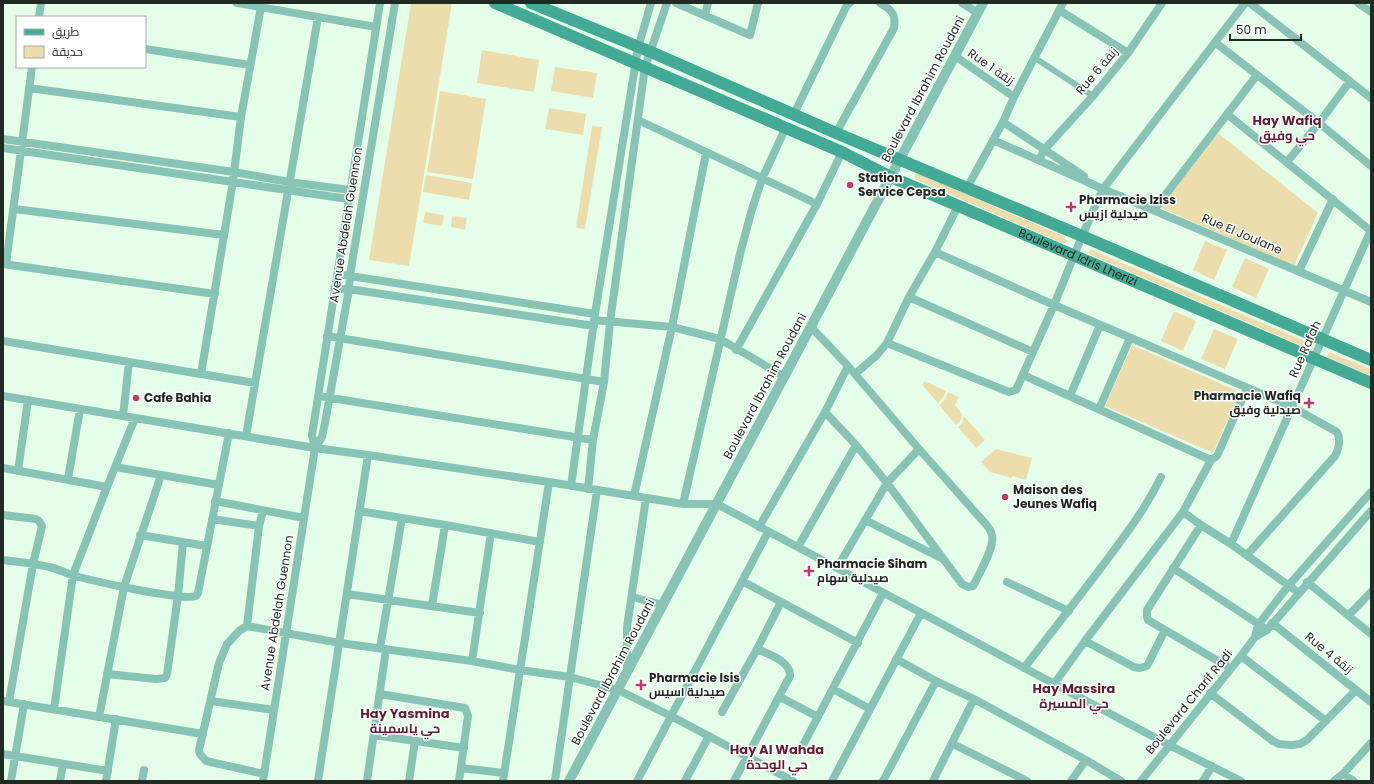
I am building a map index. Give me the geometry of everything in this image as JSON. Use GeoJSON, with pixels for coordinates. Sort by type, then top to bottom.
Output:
{"type":"FeatureCollection","features":[{"type":"Feature","properties":{"kind":"main road","name":"Boulevard Idris Lherizi"},"geometry":{"type":"LineString","coordinates":[[495,3],[842,152],[891,177],[1371,383]]}},
{"type":"Feature","properties":{"kind":"main road","name":"Boulevard Idris Lherizi"},"geometry":{"type":"LineString","coordinates":[[531,3],[638,48],[651,52],[836,133],[1082,236],[1371,360]]}},
{"type":"Feature","properties":{"kind":"street"},"geometry":{"type":"LineString","coordinates":[[39,16],[41,3]]}},
{"type":"Feature","properties":{"kind":"street"},"geometry":{"type":"LineString","coordinates":[[237,3],[376,27]]}},
{"type":"Feature","properties":{"kind":"street","name":"Avenue Abdelah Guennon"},"geometry":{"type":"LineString","coordinates":[[264,777],[315,448],[312,435],[380,3]]}},
{"type":"Feature","properties":{"kind":"street","name":"Avenue Abdelah Guennon"},"geometry":{"type":"LineString","coordinates":[[315,448],[322,437],[349,290],[350,275],[394,3]]}},
{"type":"Feature","properties":{"kind":"street"},"geometry":{"type":"LineString","coordinates":[[588,489],[593,440],[604,382],[610,322],[638,120],[640,65],[638,48],[651,3]]}},
{"type":"Feature","properties":{"kind":"street"},"geometry":{"type":"LineString","coordinates":[[571,486],[594,320],[640,65],[651,52],[666,3]]}},
{"type":"Feature","properties":{"kind":"street"},"geometry":{"type":"LineString","coordinates":[[676,3],[750,35],[758,3]]}},
{"type":"Feature","properties":{"kind":"street"},"geometry":{"type":"LineString","coordinates":[[705,15],[708,3]]}},
{"type":"Feature","properties":{"kind":"street"},"geometry":{"type":"LineString","coordinates":[[794,114],[847,6],[850,3]]}},
{"type":"Feature","properties":{"kind":"street"},"geometry":{"type":"LineString","coordinates":[[836,133],[894,28],[895,18],[893,13],[890,9],[880,3]]}},
{"type":"Feature","properties":{"kind":"street"},"geometry":{"type":"LineString","coordinates":[[962,3],[978,13]]}},
{"type":"Feature","properties":{"kind":"street","name":"Boulevard Ibrahim Roudani"},"geometry":{"type":"LineString","coordinates":[[569,781],[983,3]]}},
{"type":"Feature","properties":{"kind":"street"},"geometry":{"type":"LineString","coordinates":[[887,343],[1009,392],[1016,390],[1034,352],[1103,189],[1246,3]]}},
{"type":"Feature","properties":{"kind":"street"},"geometry":{"type":"LineString","coordinates":[[1250,3],[1371,98]]}},
{"type":"Feature","properties":{"kind":"street"},"geometry":{"type":"LineString","coordinates":[[1358,3],[1371,12]]}},
{"type":"Feature","properties":{"kind":"street","name":"Rue 6 زنقة"},"geometry":{"type":"LineString","coordinates":[[1038,160],[1044,150],[1093,96],[1128,53],[1157,4]]}},
{"type":"Feature","properties":{"kind":"street"},"geometry":{"type":"LineString","coordinates":[[967,188],[1003,122],[1014,97],[1061,6],[1128,53]]}},
{"type":"Feature","properties":{"kind":"street"},"geometry":{"type":"LineString","coordinates":[[201,374],[233,181],[241,117],[261,7]]}},
{"type":"Feature","properties":{"kind":"street"},"geometry":{"type":"LineString","coordinates":[[246,436],[318,17]]}},
{"type":"Feature","properties":{"kind":"street"},"geometry":{"type":"LineString","coordinates":[[1216,43],[1319,123],[1371,166]]}},
{"type":"Feature","properties":{"kind":"street"},"geometry":{"type":"LineString","coordinates":[[146,49],[250,65]]}},
{"type":"Feature","properties":{"kind":"street","name":"Rue 1 زنقة"},"geometry":{"type":"LineString","coordinates":[[955,56],[1014,97]]}},
{"type":"Feature","properties":{"kind":"street"},"geometry":{"type":"LineString","coordinates":[[1035,58],[1093,96]]}},
{"type":"Feature","properties":{"kind":"street"},"geometry":{"type":"LineString","coordinates":[[32,68],[14,209],[5,264],[214,294]]}},
{"type":"Feature","properties":{"kind":"street"},"geometry":{"type":"LineString","coordinates":[[1154,210],[1257,75]]}},
{"type":"Feature","properties":{"kind":"street"},"geometry":{"type":"LineString","coordinates":[[1287,162],[1319,123],[1350,81]]}},
{"type":"Feature","properties":{"kind":"street"},"geometry":{"type":"LineString","coordinates":[[30,88],[241,117]]}},
{"type":"Feature","properties":{"kind":"street"},"geometry":{"type":"LineString","coordinates":[[1227,114],[1371,230]]}},
{"type":"Feature","properties":{"kind":"street"},"geometry":{"type":"LineString","coordinates":[[638,120],[817,204]]}},
{"type":"Feature","properties":{"kind":"street"},"geometry":{"type":"LineString","coordinates":[[1003,122],[1103,189]]}},
{"type":"Feature","properties":{"kind":"street"},"geometry":{"type":"LineString","coordinates":[[683,504],[740,254],[762,179],[786,128]]}},
{"type":"Feature","properties":{"kind":"street"},"geometry":{"type":"LineString","coordinates":[[3,139],[22,146],[133,168],[233,181],[350,190]]}},
{"type":"Feature","properties":{"kind":"street"},"geometry":{"type":"LineString","coordinates":[[993,140],[1103,189]]}},
{"type":"Feature","properties":{"kind":"street"},"geometry":{"type":"LineString","coordinates":[[3,148],[22,146],[134,158],[234,172],[348,199]]}},
{"type":"Feature","properties":{"kind":"street"},"geometry":{"type":"LineString","coordinates":[[736,350],[817,204],[842,152]]}},
{"type":"Feature","properties":{"kind":"street"},"geometry":{"type":"LineString","coordinates":[[634,496],[672,327],[706,153]]}},
{"type":"Feature","properties":{"kind":"street"},"geometry":{"type":"LineString","coordinates":[[133,168],[134,158]]}},
{"type":"Feature","properties":{"kind":"street","name":"Rue El Joulane"},"geometry":{"type":"LineString","coordinates":[[1103,189],[1371,302]]}},
{"type":"Feature","properties":{"kind":"street"},"geometry":{"type":"LineString","coordinates":[[1299,271],[1333,199]]}},
{"type":"Feature","properties":{"kind":"street"},"geometry":{"type":"LineString","coordinates":[[855,374],[877,355],[887,343],[909,297],[935,252],[958,206]]}},
{"type":"Feature","properties":{"kind":"street"},"geometry":{"type":"LineString","coordinates":[[14,209],[224,235]]}},
{"type":"Feature","properties":{"kind":"street","name":"Rue Rafah"},"geometry":{"type":"LineString","coordinates":[[1231,544],[1371,230]]}},
{"type":"Feature","properties":{"kind":"street"},"geometry":{"type":"LineString","coordinates":[[935,252],[1248,388],[1292,408],[1336,432],[1339,436],[1335,456],[1247,555]]}},
{"type":"Feature","properties":{"kind":"street"},"geometry":{"type":"LineString","coordinates":[[337,274],[461,294],[594,320]]}},
{"type":"Feature","properties":{"kind":"street"},"geometry":{"type":"LineString","coordinates":[[334,289],[610,322],[672,327],[720,339],[736,350],[785,377]]}},
{"type":"Feature","properties":{"kind":"street"},"geometry":{"type":"LineString","coordinates":[[909,297],[1034,352]]}},
{"type":"Feature","properties":{"kind":"street"},"geometry":{"type":"LineString","coordinates":[[1070,396],[1100,325]]}},
{"type":"Feature","properties":{"kind":"street"},"geometry":{"type":"LineString","coordinates":[[811,327],[848,366],[919,449],[984,521],[991,532],[993,537],[991,548],[972,586],[968,587],[962,584],[887,483],[856,445],[825,412]]}},
{"type":"Feature","properties":{"kind":"street"},"geometry":{"type":"LineString","coordinates":[[327,336],[604,382]]}},
{"type":"Feature","properties":{"kind":"street"},"geometry":{"type":"LineString","coordinates":[[1099,409],[1130,338]]}},
{"type":"Feature","properties":{"kind":"street"},"geometry":{"type":"LineString","coordinates":[[3,341],[255,383]]}},
{"type":"Feature","properties":{"kind":"street"},"geometry":{"type":"LineString","coordinates":[[123,416],[129,362]]}},
{"type":"Feature","properties":{"kind":"street"},"geometry":{"type":"LineString","coordinates":[[759,527],[825,412],[848,366]]}},
{"type":"Feature","properties":{"kind":"street"},"geometry":{"type":"LineString","coordinates":[[1023,375],[1211,460]]}},
{"type":"Feature","properties":{"kind":"street"},"geometry":{"type":"LineString","coordinates":[[1054,684],[1085,640],[1183,512],[1211,460],[1217,456],[1248,388]]}},
{"type":"Feature","properties":{"kind":"street"},"geometry":{"type":"LineString","coordinates":[[3,396],[315,448],[549,482],[683,504],[717,504],[1169,745],[1241,781]]}},
{"type":"Feature","properties":{"kind":"street"},"geometry":{"type":"LineString","coordinates":[[318,396],[593,440]]}},
{"type":"Feature","properties":{"kind":"street"},"geometry":{"type":"LineString","coordinates":[[18,471],[28,400]]}},
{"type":"Feature","properties":{"kind":"street"},"geometry":{"type":"LineString","coordinates":[[68,480],[80,409]]}},
{"type":"Feature","properties":{"kind":"street"},"geometry":{"type":"LineString","coordinates":[[54,709],[73,575],[135,418]]}},
{"type":"Feature","properties":{"kind":"street"},"geometry":{"type":"LineString","coordinates":[[3,560],[62,570],[73,575],[124,587],[178,596],[196,596],[198,593],[228,433]]}},
{"type":"Feature","properties":{"kind":"street"},"geometry":{"type":"LineString","coordinates":[[798,548],[856,445]]}},
{"type":"Feature","properties":{"kind":"street"},"geometry":{"type":"LineString","coordinates":[[837,568],[887,483],[919,449]]}},
{"type":"Feature","properties":{"kind":"street"},"geometry":{"type":"LineString","coordinates":[[318,781],[368,455]]}},
{"type":"Feature","properties":{"kind":"street"},"geometry":{"type":"LineString","coordinates":[[115,467],[219,485]]}},
{"type":"Feature","properties":{"kind":"street"},"geometry":{"type":"LineString","coordinates":[[3,468],[107,487]]}},
{"type":"Feature","properties":{"kind":"street"},"geometry":{"type":"LineString","coordinates":[[99,717],[124,587],[161,475]]}},
{"type":"Feature","properties":{"kind":"street"},"geometry":{"type":"LineString","coordinates":[[1024,668],[1069,611],[1140,515],[1161,478]]}},
{"type":"Feature","properties":{"kind":"street"},"geometry":{"type":"LineString","coordinates":[[461,768],[503,777],[549,482]]}},
{"type":"Feature","properties":{"kind":"street"},"geometry":{"type":"LineString","coordinates":[[555,781],[597,490]]}},
{"type":"Feature","properties":{"kind":"street"},"geometry":{"type":"LineString","coordinates":[[1255,637],[1258,625],[1289,585],[1371,492]]}},
{"type":"Feature","properties":{"kind":"street"},"geometry":{"type":"LineString","coordinates":[[627,674],[627,628],[646,498]]}},
{"type":"Feature","properties":{"kind":"street"},"geometry":{"type":"LineString","coordinates":[[215,501],[304,518]]}},
{"type":"Feature","properties":{"kind":"street"},"geometry":{"type":"LineString","coordinates":[[1255,637],[1267,630],[1307,582],[1371,510]]}},
{"type":"Feature","properties":{"kind":"street"},"geometry":{"type":"LineString","coordinates":[[248,626],[263,511]]}},
{"type":"Feature","properties":{"kind":"street"},"geometry":{"type":"LineString","coordinates":[[359,511],[540,542]]}},
{"type":"Feature","properties":{"kind":"street"},"geometry":{"type":"LineString","coordinates":[[1183,512],[1299,592]]}},
{"type":"Feature","properties":{"kind":"street"},"geometry":{"type":"LineString","coordinates":[[3,515],[36,519],[42,526],[6,701],[203,734]]}},
{"type":"Feature","properties":{"kind":"street"},"geometry":{"type":"LineString","coordinates":[[367,781],[380,694],[388,600],[402,518]]}},
{"type":"Feature","properties":{"kind":"street"},"geometry":{"type":"LineString","coordinates":[[212,519],[260,526]]}},
{"type":"Feature","properties":{"kind":"street"},"geometry":{"type":"LineString","coordinates":[[865,520],[944,560]]}},
{"type":"Feature","properties":{"kind":"street"},"geometry":{"type":"LineString","coordinates":[[432,606],[445,525]]}},
{"type":"Feature","properties":{"kind":"street"},"geometry":{"type":"LineString","coordinates":[[1201,525],[1146,613],[1148,620],[1230,668]]}},
{"type":"Feature","properties":{"kind":"street"},"geometry":{"type":"LineString","coordinates":[[637,781],[768,532]]}},
{"type":"Feature","properties":{"kind":"street"},"geometry":{"type":"LineString","coordinates":[[472,661],[491,533]]}},
{"type":"Feature","properties":{"kind":"street"},"geometry":{"type":"LineString","coordinates":[[140,535],[206,546]]}},
{"type":"Feature","properties":{"kind":"street"},"geometry":{"type":"LineString","coordinates":[[107,674],[156,679],[165,678],[168,674],[183,542]]}},
{"type":"Feature","properties":{"kind":"street"},"geometry":{"type":"LineString","coordinates":[[1173,568],[1267,630]]}},
{"type":"Feature","properties":{"kind":"street"},"geometry":{"type":"LineString","coordinates":[[742,581],[858,643]]}},
{"type":"Feature","properties":{"kind":"street"},"geometry":{"type":"LineString","coordinates":[[1007,582],[1069,611]]}},
{"type":"Feature","properties":{"kind":"street"},"geometry":{"type":"LineString","coordinates":[[1307,582],[1371,634]]}},
{"type":"Feature","properties":{"kind":"street"},"geometry":{"type":"LineString","coordinates":[[1349,615],[1371,592]]}},
{"type":"Feature","properties":{"kind":"street"},"geometry":{"type":"LineString","coordinates":[[802,747],[883,593]]}},
{"type":"Feature","properties":{"kind":"street"},"geometry":{"type":"LineString","coordinates":[[347,594],[480,613]]}},
{"type":"Feature","properties":{"kind":"street"},"geometry":{"type":"LineString","coordinates":[[632,597],[663,605]]}},
{"type":"Feature","properties":{"kind":"street"},"geometry":{"type":"LineString","coordinates":[[722,712],[781,602]]}},
{"type":"Feature","properties":{"kind":"street"},"geometry":{"type":"LineString","coordinates":[[832,781],[921,613]]}},
{"type":"Feature","properties":{"kind":"street","name":"Rue 4 زنقة"},"geometry":{"type":"LineString","coordinates":[[1272,623],[1371,702]]}},
{"type":"Feature","properties":{"kind":"street"},"geometry":{"type":"LineString","coordinates":[[264,777],[206,761],[200,754],[199,750],[219,663],[227,644],[239,631],[248,626],[340,643],[472,661],[570,677],[618,690],[747,756],[783,779],[793,781]]}},
{"type":"Feature","properties":{"kind":"street"},"geometry":{"type":"LineString","coordinates":[[1085,640],[1134,667],[1140,668],[1147,666],[1165,630]]}},
{"type":"Feature","properties":{"kind":"street","name":"Boulevard Charif Radi"},"geometry":{"type":"LineString","coordinates":[[1141,781],[1255,637]]}},
{"type":"Feature","properties":{"kind":"street"},"geometry":{"type":"LineString","coordinates":[[734,781],[790,676],[789,668],[757,649]]}},
{"type":"Feature","properties":{"kind":"street"},"geometry":{"type":"LineString","coordinates":[[1241,656],[1326,721]]}},
{"type":"Feature","properties":{"kind":"street"},"geometry":{"type":"LineString","coordinates":[[896,660],[974,699],[1086,760],[1121,781]]}},
{"type":"Feature","properties":{"kind":"street"},"geometry":{"type":"LineString","coordinates":[[883,781],[936,681]]}},
{"type":"Feature","properties":{"kind":"street"},"geometry":{"type":"LineString","coordinates":[[833,689],[870,708]]}},
{"type":"Feature","properties":{"kind":"street"},"geometry":{"type":"LineString","coordinates":[[1210,693],[1273,741],[1285,745],[1300,744],[1307,740],[1356,690]]}},
{"type":"Feature","properties":{"kind":"street"},"geometry":{"type":"LineString","coordinates":[[380,694],[461,706],[465,708],[468,716],[459,781]]}},
{"type":"Feature","properties":{"kind":"street"},"geometry":{"type":"LineString","coordinates":[[780,696],[818,717]]}},
{"type":"Feature","properties":{"kind":"street"},"geometry":{"type":"LineString","coordinates":[[933,781],[953,744],[974,699]]}},
{"type":"Feature","properties":{"kind":"street"},"geometry":{"type":"LineString","coordinates":[[211,701],[274,710]]}},
{"type":"Feature","properties":{"kind":"street"},"geometry":{"type":"LineString","coordinates":[[11,781],[24,704]]}},
{"type":"Feature","properties":{"kind":"street"},"geometry":{"type":"LineString","coordinates":[[106,781],[116,719]]}},
{"type":"Feature","properties":{"kind":"street"},"geometry":{"type":"LineString","coordinates":[[374,735],[464,748]]}},
{"type":"Feature","properties":{"kind":"street"},"geometry":{"type":"LineString","coordinates":[[684,781],[708,736]]}},
{"type":"Feature","properties":{"kind":"street"},"geometry":{"type":"LineString","coordinates":[[409,781],[415,741]]}},
{"type":"Feature","properties":{"kind":"street"},"geometry":{"type":"LineString","coordinates":[[1334,781],[1343,774],[1371,743]]}},
{"type":"Feature","properties":{"kind":"street"},"geometry":{"type":"LineString","coordinates":[[953,744],[1027,781]]}},
{"type":"Feature","properties":{"kind":"street"},"geometry":{"type":"LineString","coordinates":[[3,754],[108,771]]}},
{"type":"Feature","properties":{"kind":"street"},"geometry":{"type":"LineString","coordinates":[[1072,781],[1086,760]]}},
{"type":"Feature","properties":{"kind":"street"},"geometry":{"type":"LineString","coordinates":[[60,781],[63,764]]}},
{"type":"Feature","properties":{"kind":"street"},"geometry":{"type":"LineString","coordinates":[[1203,781],[1212,766]]}},
{"type":"Feature","properties":{"kind":"street"},"geometry":{"type":"LineString","coordinates":[[142,781],[144,770]]}},
{"type":"Feature","properties":{"kind":"street"},"geometry":{"type":"LineString","coordinates":[[1343,774],[1354,781]]}},
{"type":"Feature","properties":{"kind":"green space"},"geometry":{"type":"Polygon","coordinates":[[[411,3],[452,3],[409,266],[369,260],[411,3]]]}},
{"type":"Feature","properties":{"kind":"green space"},"geometry":{"type":"Polygon","coordinates":[[[482,50],[539,60],[534,92],[477,83],[482,50]]]}},
{"type":"Feature","properties":{"kind":"green space"},"geometry":{"type":"Polygon","coordinates":[[[555,67],[597,73],[593,98],[551,91],[555,67]]]}},
{"type":"Feature","properties":{"kind":"green space"},"geometry":{"type":"Polygon","coordinates":[[[440,91],[486,99],[473,179],[427,172],[440,91]]]}},
{"type":"Feature","properties":{"kind":"green space"},"geometry":{"type":"Polygon","coordinates":[[[549,108],[586,114],[583,135],[545,129],[549,108]]]}},
{"type":"Feature","properties":{"kind":"green space"},"geometry":{"type":"Polygon","coordinates":[[[592,126],[602,127],[585,229],[576,228],[592,126]]]}},
{"type":"Feature","properties":{"kind":"green space"},"geometry":{"type":"Polygon","coordinates":[[[1218,133],[1318,213],[1294,266],[1161,208],[1218,133]]]}},
{"type":"Feature","properties":{"kind":"green space"},"geometry":{"type":"Polygon","coordinates":[[[917,173],[1065,237],[1067,241],[1062,243],[915,179],[914,175],[917,173]]]}},
{"type":"Feature","properties":{"kind":"green space"},"geometry":{"type":"Polygon","coordinates":[[[426,175],[472,183],[469,200],[423,192],[426,175]]]}},
{"type":"Feature","properties":{"kind":"green space"},"geometry":{"type":"Polygon","coordinates":[[[425,212],[444,215],[442,226],[423,223],[425,212]]]}},
{"type":"Feature","properties":{"kind":"green space"},"geometry":{"type":"Polygon","coordinates":[[[452,216],[467,218],[465,230],[451,227],[452,216]]]}},
{"type":"Feature","properties":{"kind":"green space"},"geometry":{"type":"Polygon","coordinates":[[[1205,241],[1227,250],[1214,280],[1193,270],[1205,241]]]}},
{"type":"Feature","properties":{"kind":"green space"},"geometry":{"type":"Polygon","coordinates":[[[1090,249],[1312,344],[1314,345],[1312,350],[1091,255],[1088,253],[1090,249]]]}},
{"type":"Feature","properties":{"kind":"green space"},"geometry":{"type":"Polygon","coordinates":[[[1245,258],[1269,269],[1256,298],[1232,287],[1245,258]]]}},
{"type":"Feature","properties":{"kind":"green space"},"geometry":{"type":"Polygon","coordinates":[[[1174,311],[1196,321],[1183,351],[1161,341],[1174,311]]]}},
{"type":"Feature","properties":{"kind":"green space"},"geometry":{"type":"Polygon","coordinates":[[[1214,329],[1238,339],[1225,369],[1201,359],[1214,329]]]}},
{"type":"Feature","properties":{"kind":"green space"},"geometry":{"type":"Polygon","coordinates":[[[1132,345],[1240,392],[1213,453],[1105,406],[1132,345]]]}},
{"type":"Feature","properties":{"kind":"green space"},"geometry":{"type":"Polygon","coordinates":[[[1329,352],[1371,369],[1371,376],[1329,358],[1327,356],[1329,352]]]}},
{"type":"Feature","properties":{"kind":"green space"},"geometry":{"type":"Polygon","coordinates":[[[924,381],[946,391],[938,403],[922,385],[924,381]]]}},
{"type":"Feature","properties":{"kind":"green space"},"geometry":{"type":"Polygon","coordinates":[[[948,392],[959,397],[955,405],[962,414],[961,420],[956,425],[939,405],[944,401],[948,392]]]}},
{"type":"Feature","properties":{"kind":"green space"},"geometry":{"type":"Polygon","coordinates":[[[964,416],[985,440],[976,448],[958,427],[962,424],[964,416]]]}},
{"type":"Feature","properties":{"kind":"green space"},"geometry":{"type":"Polygon","coordinates":[[[996,449],[1032,458],[1026,480],[990,472],[981,462],[996,449]]]}},
{"type":"Feature","properties":{"kind":"place","name":"Station Service Cepsa"},"geometry":{"type":"Point","coordinates":[850,185]}},
{"type":"Feature","properties":{"kind":"place","name":"Pharmacie Iziss صيدلية ازيس"},"geometry":{"type":"Point","coordinates":[1071,207]}},
{"type":"Feature","properties":{"kind":"place","name":"Cafe Bahia"},"geometry":{"type":"Point","coordinates":[136,398]}},
{"type":"Feature","properties":{"kind":"place","name":"Pharmacie Wafiq صيدلية وفيق"},"geometry":{"type":"Point","coordinates":[1309,403]}},
{"type":"Feature","properties":{"kind":"place","name":"Maison des Jeunes Wafiq"},"geometry":{"type":"Point","coordinates":[1005,497]}},
{"type":"Feature","properties":{"kind":"place","name":"Pharmacie Siham صيدلية سهام"},"geometry":{"type":"Point","coordinates":[809,571]}},
{"type":"Feature","properties":{"kind":"place","name":"Pharmacie Isis صيدلية اسيس"},"geometry":{"type":"Point","coordinates":[641,685]}},
{"type":"Feature","properties":{"kind":"district","name":"Hay Wafiq حي وفيق"},"geometry":{"type":"Point","coordinates":[1287,128]}},
{"type":"Feature","properties":{"kind":"district","name":"Hay Massira حي المسيرة"},"geometry":{"type":"Point","coordinates":[1074,696]}},
{"type":"Feature","properties":{"kind":"district","name":"Hay Yasmina حي ياسمينة"},"geometry":{"type":"Point","coordinates":[405,720]}},
{"type":"Feature","properties":{"kind":"district","name":"Hay Al Wahda حي الوحدة"},"geometry":{"type":"Point","coordinates":[777,756]}}]}
